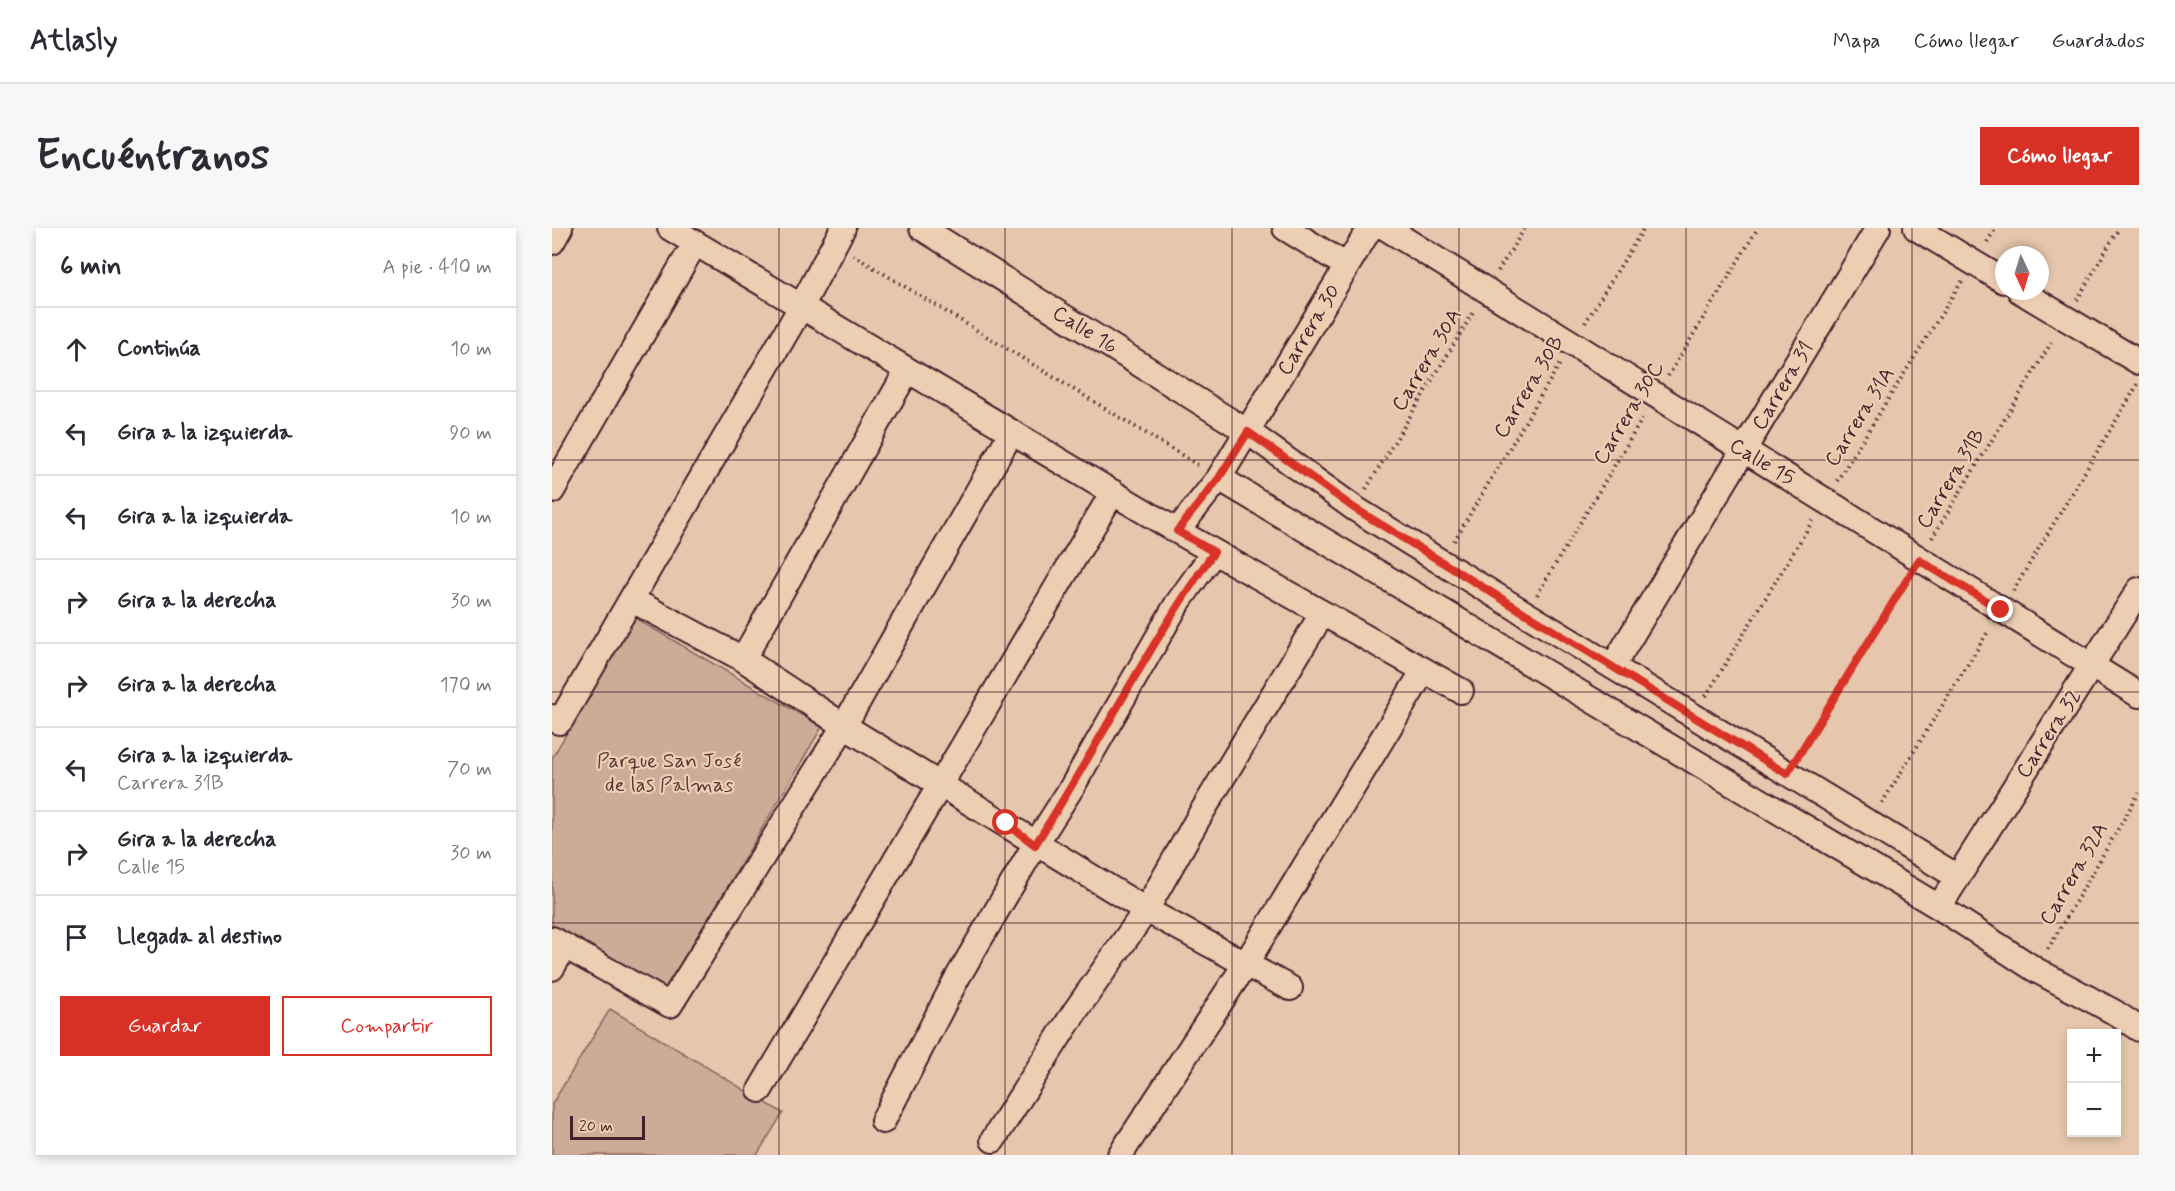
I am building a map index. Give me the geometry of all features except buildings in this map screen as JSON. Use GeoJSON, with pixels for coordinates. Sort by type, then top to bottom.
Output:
{"type":"FeatureCollection","features":[{"type":"Feature","properties":{"kind":"street"},"geometry":{"type":"LineString","coordinates":[[552,242],[560,228]]}},
{"type":"Feature","properties":{"kind":"street"},"geometry":{"type":"LineString","coordinates":[[670,228],[1177,531],[1461,691]]}},
{"type":"Feature","properties":{"kind":"street"},"geometry":{"type":"LineString","coordinates":[[1285,228],[1347,266]]}},
{"type":"Feature","properties":{"kind":"street","name":"Carrera 30"},"geometry":{"type":"LineString","coordinates":[[1177,531],[1219,478],[1370,228]]}},
{"type":"Feature","properties":{"kind":"street","name":"Calle 15"},"geometry":{"type":"LineString","coordinates":[[1386,228],[2139,695]]}},
{"type":"Feature","properties":{"kind":"street","name":"Carrera 31"},"geometry":{"type":"LineString","coordinates":[[1613,666],[1878,228]]}},
{"type":"Feature","properties":{"kind":"street"},"geometry":{"type":"LineString","coordinates":[[1916,228],[1995,276]]}},
{"type":"Feature","properties":{"kind":"street","name":"Calle 16"},"geometry":{"type":"LineString","coordinates":[[925,229],[1248,432],[1354,508],[1956,876]]}},
{"type":"Feature","properties":{"kind":"street"},"geometry":{"type":"LineString","coordinates":[[554,724],[632,600],[801,307],[839,236]]}},
{"type":"Feature","properties":{"kind":"street"},"geometry":{"type":"LineString","coordinates":[[552,491],[695,243]]}},
{"type":"Feature","properties":{"kind":"street"},"geometry":{"type":"LineString","coordinates":[[2035,300],[2139,362]]}},
{"type":"Feature","properties":{"kind":"street"},"geometry":{"type":"LineString","coordinates":[[744,659],[907,371]]}},
{"type":"Feature","properties":{"kind":"street"},"geometry":{"type":"LineString","coordinates":[[552,968],[558,943],[670,1005],[844,726],[1011,433]]}},
{"type":"Feature","properties":{"kind":"street"},"geometry":{"type":"LineString","coordinates":[[1219,478],[1939,907],[2036,970],[2114,1012],[2139,1029]]}},
{"type":"Feature","properties":{"kind":"street"},"geometry":{"type":"LineString","coordinates":[[760,1090],[943,785],[1113,492]]}},
{"type":"Feature","properties":{"kind":"street"},"geometry":{"type":"LineString","coordinates":[[883,1120],[956,980],[1035,845],[1072,787],[1177,603],[1214,552]]}},
{"type":"Feature","properties":{"kind":"street","name":"Carrera 32"},"geometry":{"type":"LineString","coordinates":[[1939,907],[1956,876],[2092,667],[2139,590]]}},
{"type":"Feature","properties":{"kind":"street"},"geometry":{"type":"LineString","coordinates":[[632,600],[744,659],[844,726],[943,785],[1035,845],[1146,910],[1290,988]]}},
{"type":"Feature","properties":{"kind":"street"},"geometry":{"type":"LineString","coordinates":[[993,1140],[1074,1013],[1146,910],[1200,815],[1322,614]]}},
{"type":"Feature","properties":{"kind":"street"},"geometry":{"type":"LineString","coordinates":[[1120,1155],[1245,965],[1424,670]]}},
{"type":"Feature","properties":{"kind":"path","name":"Carrera 30A"},"geometry":{"type":"LineString","coordinates":[[1354,508],[1525,228]]}},
{"type":"Feature","properties":{"kind":"path","name":"Carrera 30B"},"geometry":{"type":"LineString","coordinates":[[1441,562],[1644,228]]}},
{"type":"Feature","properties":{"kind":"path","name":"Carrera 30C"},"geometry":{"type":"LineString","coordinates":[[1526,614],[1758,228]]}},
{"type":"Feature","properties":{"kind":"path","name":"Carrera 31A"},"geometry":{"type":"LineString","coordinates":[[1694,714],[1996,228]]}},
{"type":"Feature","properties":{"kind":"path","name":"Carrera 31B"},"geometry":{"type":"LineString","coordinates":[[1787,774],[2066,319],[2119,228]]}},
{"type":"Feature","properties":{"kind":"path"},"geometry":{"type":"LineString","coordinates":[[839,236],[1219,478]]}},
{"type":"Feature","properties":{"kind":"path","name":"Carrera 32A"},"geometry":{"type":"LineString","coordinates":[[2036,970],[2139,793]]}},
{"type":"Feature","properties":{"kind":"green space","name":"Parque San José de las Palmas"},"geometry":{"type":"Polygon","coordinates":[[[635,618],[822,727],[666,991],[552,925],[552,758],[635,618]]]}},
{"type":"Feature","properties":{"kind":"green space"},"geometry":{"type":"Polygon","coordinates":[[[610,1009],[783,1113],[757,1155],[552,1155],[552,1104],[610,1009]]]}},
{"type":"Feature","properties":{"kind":"route"},"geometry":{"type":"LineString","coordinates":[[1006,823],[1035,845],[1072,787],[1177,603],[1214,552],[1177,531],[1219,478],[1248,432],[1354,508],[1694,714],[1787,774],[1919,560],[2001,610]]}}]}
